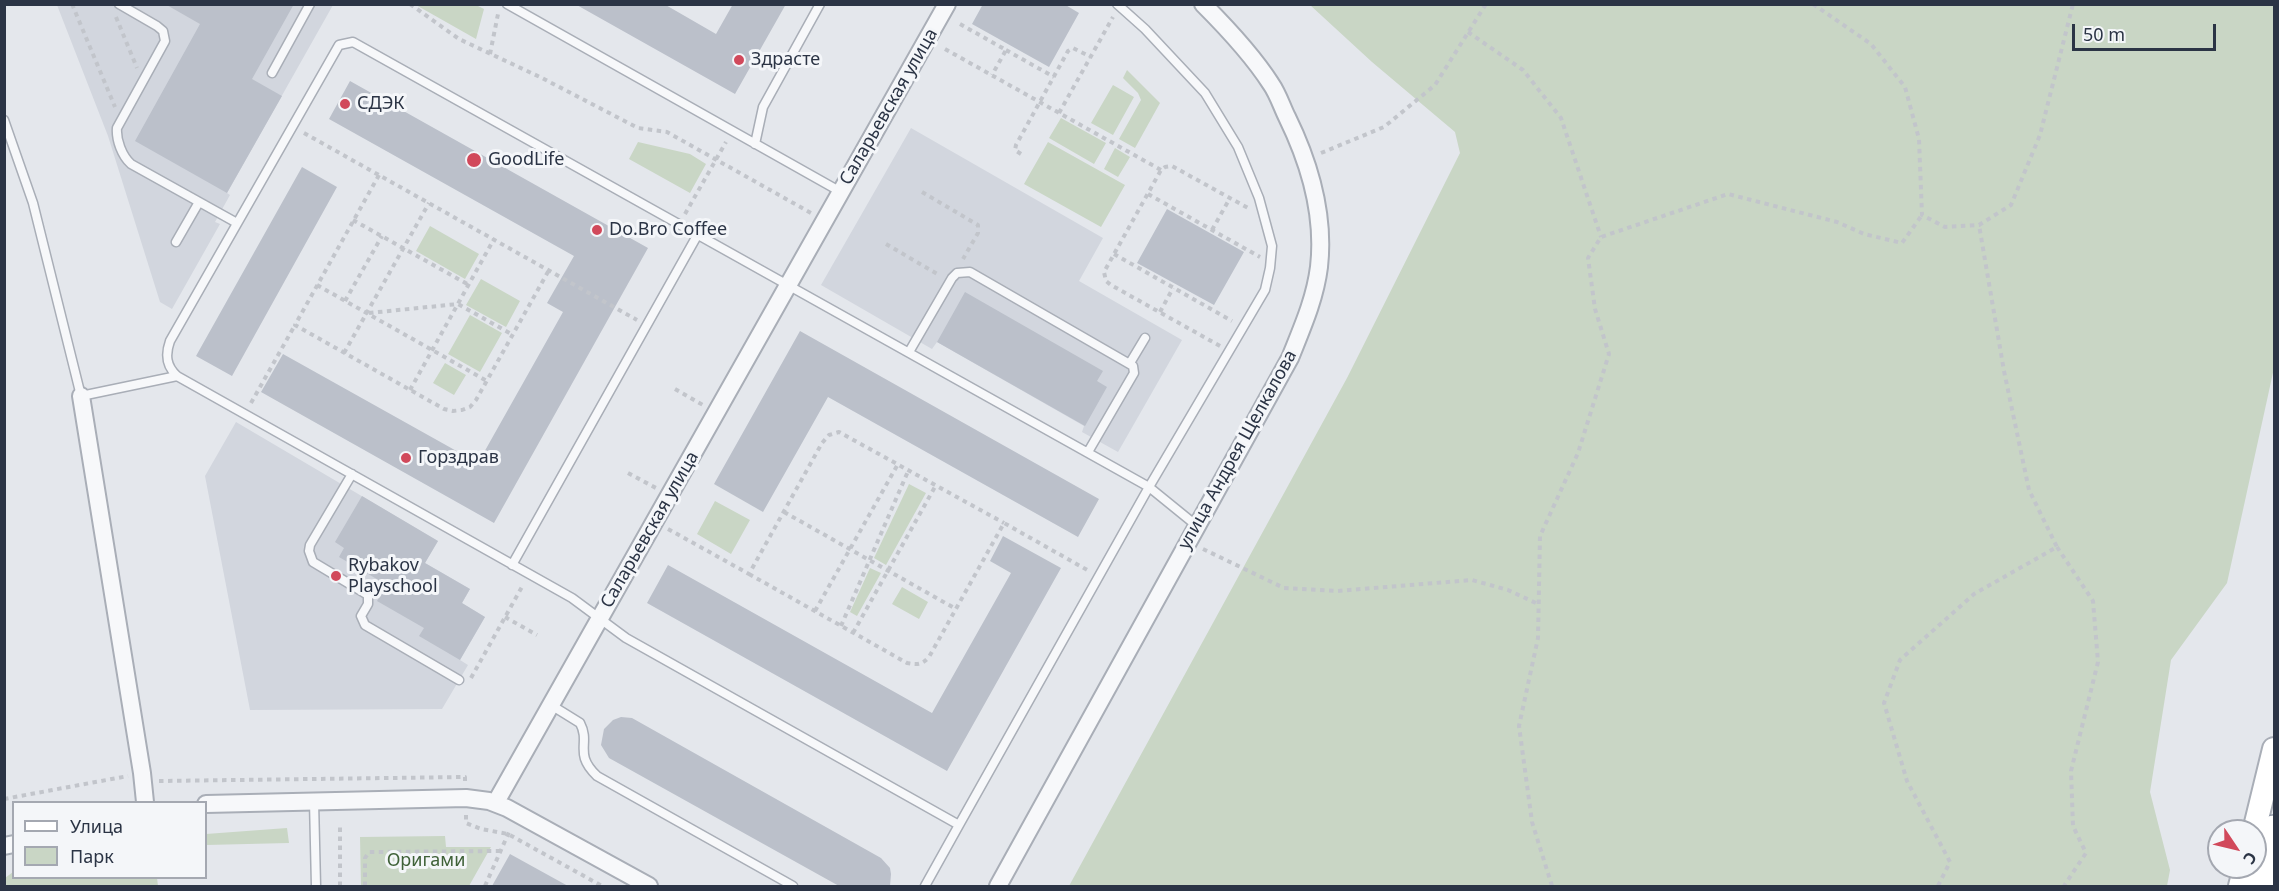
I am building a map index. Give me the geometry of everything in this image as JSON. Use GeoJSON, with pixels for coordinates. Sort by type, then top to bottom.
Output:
{"type":"FeatureCollection","features":[{"type":"Feature","properties":{"kind":"highway"},"geometry":{"type":"LineString","coordinates":[[2264,886],[2274,829]]}},
{"type":"Feature","properties":{"kind":"main road"},"geometry":{"type":"LineString","coordinates":[[2257,819],[2274,749]]}},
{"type":"Feature","properties":{"kind":"street","name":"Саларьевская улица"},"geometry":{"type":"LineString","coordinates":[[496,802],[947,4]]}},
{"type":"Feature","properties":{"kind":"street","name":"улица Андрея Щелкалова"},"geometry":{"type":"LineString","coordinates":[[998,886],[1290,358],[1310,311],[1319,267],[1320,225],[1314,186],[1306,159],[1271,84],[1203,4]]}},
{"type":"Feature","properties":{"kind":"street"},"geometry":{"type":"LineString","coordinates":[[81,396],[145,801]]}},
{"type":"Feature","properties":{"kind":"street"},"geometry":{"type":"LineString","coordinates":[[207,804],[466,798],[496,802],[649,886]]}},
{"type":"Feature","properties":{"kind":"lane"},"geometry":{"type":"LineString","coordinates":[[119,4],[157,26],[165,35],[162,48],[117,133],[123,154],[128,161],[237,223]]}},
{"type":"Feature","properties":{"kind":"lane"},"geometry":{"type":"LineString","coordinates":[[272,73],[310,4]]}},
{"type":"Feature","properties":{"kind":"lane"},"geometry":{"type":"LineString","coordinates":[[507,4],[841,192]]}},
{"type":"Feature","properties":{"kind":"lane"},"geometry":{"type":"LineString","coordinates":[[755,144],[767,100],[820,4]]}},
{"type":"Feature","properties":{"kind":"lane"},"geometry":{"type":"LineString","coordinates":[[925,886],[1149,487],[1265,290],[1271,263],[1272,246],[1259,198],[1238,147],[1205,93],[1145,29],[1118,5]]}},
{"type":"Feature","properties":{"kind":"lane"},"geometry":{"type":"LineString","coordinates":[[959,825],[626,638],[572,598],[177,376],[168,365],[166,358],[170,341],[339,45],[352,42],[1088,452],[1149,487],[1197,526]]}},
{"type":"Feature","properties":{"kind":"lane"},"geometry":{"type":"LineString","coordinates":[[4,120],[33,203],[81,396],[177,376]]}},
{"type":"Feature","properties":{"kind":"lane"},"geometry":{"type":"LineString","coordinates":[[176,242],[199,202]]}},
{"type":"Feature","properties":{"kind":"lane"},"geometry":{"type":"LineString","coordinates":[[512,565],[698,234]]}},
{"type":"Feature","properties":{"kind":"lane"},"geometry":{"type":"LineString","coordinates":[[909,352],[951,279],[957,273],[970,272],[1130,363],[1134,369],[1134,373],[1088,452]]}},
{"type":"Feature","properties":{"kind":"lane"},"geometry":{"type":"LineString","coordinates":[[1130,363],[1144,338]]}},
{"type":"Feature","properties":{"kind":"lane"},"geometry":{"type":"LineString","coordinates":[[352,474],[310,545],[310,557],[313,562],[368,595],[368,604],[361,616],[365,625],[459,680]]}},
{"type":"Feature","properties":{"kind":"lane"},"geometry":{"type":"LineString","coordinates":[[551,705],[580,723],[584,734],[583,754],[586,763],[597,777],[793,886]]}},
{"type":"Feature","properties":{"kind":"lane"},"geometry":{"type":"LineString","coordinates":[[314,801],[316,886]]}},
{"type":"Feature","properties":{"kind":"path"},"geometry":{"type":"LineString","coordinates":[[72,4],[121,122]]}},
{"type":"Feature","properties":{"kind":"path"},"geometry":{"type":"LineString","coordinates":[[410,4],[450,34],[638,128],[667,132],[825,221]]}},
{"type":"Feature","properties":{"kind":"path"},"geometry":{"type":"LineString","coordinates":[[490,54],[500,4]]}},
{"type":"Feature","properties":{"kind":"path"},"geometry":{"type":"LineString","coordinates":[[1306,159],[1384,127],[1436,85],[1486,4]]}},
{"type":"Feature","properties":{"kind":"path"},"geometry":{"type":"LineString","coordinates":[[1552,886],[1532,822],[1519,726],[1538,638],[1540,536],[1578,453],[1609,354],[1595,309],[1588,258],[1601,237],[1728,194],[1837,222],[1864,234],[1902,243],[1922,215],[1919,139],[1905,87],[1871,44],[1813,4]]}},
{"type":"Feature","properties":{"kind":"path"},"geometry":{"type":"LineString","coordinates":[[1922,215],[1945,227],[1979,225],[2011,205],[2040,135],[2073,4]]}},
{"type":"Feature","properties":{"kind":"path"},"geometry":{"type":"LineString","coordinates":[[1059,113],[1118,5]]}},
{"type":"Feature","properties":{"kind":"path"},"geometry":{"type":"LineString","coordinates":[[115,14],[143,83]]}},
{"type":"Feature","properties":{"kind":"path"},"geometry":{"type":"LineString","coordinates":[[960,24],[1054,77]]}},
{"type":"Feature","properties":{"kind":"path"},"geometry":{"type":"LineString","coordinates":[[1468,32],[1523,70],[1562,118],[1601,237]]}},
{"type":"Feature","properties":{"kind":"path"},"geometry":{"type":"LineString","coordinates":[[1021,154],[1015,148],[1070,49],[1077,48],[1091,57]]}},
{"type":"Feature","properties":{"kind":"path"},"geometry":{"type":"LineString","coordinates":[[945,49],[1161,170]]}},
{"type":"Feature","properties":{"kind":"path"},"geometry":{"type":"LineString","coordinates":[[992,75],[1006,50]]}},
{"type":"Feature","properties":{"kind":"path"},"geometry":{"type":"LineString","coordinates":[[680,224],[732,131]]}},
{"type":"Feature","properties":{"kind":"path"},"geometry":{"type":"LineString","coordinates":[[317,140],[647,325]]}},
{"type":"Feature","properties":{"kind":"path"},"geometry":{"type":"LineString","coordinates":[[1229,351],[1106,281],[1104,272],[1161,170],[1165,167],[1172,166],[1264,218]]}},
{"type":"Feature","properties":{"kind":"path"},"geometry":{"type":"LineString","coordinates":[[258,390],[379,175]]}},
{"type":"Feature","properties":{"kind":"path"},"geometry":{"type":"LineString","coordinates":[[886,244],[951,279],[978,233],[978,225],[922,192]]}},
{"type":"Feature","properties":{"kind":"path"},"geometry":{"type":"LineString","coordinates":[[1148,194],[1271,263]]}},
{"type":"Feature","properties":{"kind":"path"},"geometry":{"type":"LineString","coordinates":[[1212,230],[1230,198]]}},
{"type":"Feature","properties":{"kind":"path"},"geometry":{"type":"LineString","coordinates":[[344,353],[429,203]]}},
{"type":"Feature","properties":{"kind":"path"},"geometry":{"type":"LineString","coordinates":[[353,220],[469,285]]}},
{"type":"Feature","properties":{"kind":"path"},"geometry":{"type":"LineString","coordinates":[[1979,225],[2004,371],[2029,490],[2057,547],[2093,601],[2098,662],[2071,771],[2073,826],[2086,853],[2064,886]]}},
{"type":"Feature","properties":{"kind":"path"},"geometry":{"type":"LineString","coordinates":[[345,301],[382,236]]}},
{"type":"Feature","properties":{"kind":"path"},"geometry":{"type":"LineString","coordinates":[[410,390],[494,239]]}},
{"type":"Feature","properties":{"kind":"path"},"geometry":{"type":"LineString","coordinates":[[1114,254],[1243,327]]}},
{"type":"Feature","properties":{"kind":"path"},"geometry":{"type":"LineString","coordinates":[[295,325],[444,408],[453,411],[462,410],[476,400],[549,270]]}},
{"type":"Feature","properties":{"kind":"path"},"geometry":{"type":"LineString","coordinates":[[317,285],[487,381]]}},
{"type":"Feature","properties":{"kind":"path"},"geometry":{"type":"LineString","coordinates":[[1160,312],[1173,288]]}},
{"type":"Feature","properties":{"kind":"path"},"geometry":{"type":"LineString","coordinates":[[367,313],[458,304],[513,335]]}},
{"type":"Feature","properties":{"kind":"path"},"geometry":{"type":"LineString","coordinates":[[675,389],[716,412]]}},
{"type":"Feature","properties":{"kind":"path"},"geometry":{"type":"LineString","coordinates":[[749,574],[822,443],[829,435],[840,432],[1099,576]]}},
{"type":"Feature","properties":{"kind":"path"},"geometry":{"type":"LineString","coordinates":[[815,611],[898,464]]}},
{"type":"Feature","properties":{"kind":"path"},"geometry":{"type":"LineString","coordinates":[[841,626],[909,469]]}},
{"type":"Feature","properties":{"kind":"path"},"geometry":{"type":"LineString","coordinates":[[628,472],[669,496]]}},
{"type":"Feature","properties":{"kind":"path"},"geometry":{"type":"LineString","coordinates":[[853,633],[936,485]]}},
{"type":"Feature","properties":{"kind":"path"},"geometry":{"type":"LineString","coordinates":[[783,512],[956,609]]}},
{"type":"Feature","properties":{"kind":"path"},"geometry":{"type":"LineString","coordinates":[[684,538],[907,663],[917,665],[924,663],[928,657],[1004,523]]}},
{"type":"Feature","properties":{"kind":"path"},"geometry":{"type":"LineString","coordinates":[[1188,542],[1284,588],[1337,591],[1472,580],[1508,590],[1539,604]]}},
{"type":"Feature","properties":{"kind":"path"},"geometry":{"type":"LineString","coordinates":[[1938,886],[1950,862],[1907,782],[1884,703],[1900,660],[1974,594],[2057,547]]}},
{"type":"Feature","properties":{"kind":"path"},"geometry":{"type":"LineString","coordinates":[[470,680],[529,574]]}},
{"type":"Feature","properties":{"kind":"path"},"geometry":{"type":"LineString","coordinates":[[505,617],[537,635]]}},
{"type":"Feature","properties":{"kind":"path"},"geometry":{"type":"LineString","coordinates":[[4,799],[156,770],[157,778],[161,781],[457,777]]}},
{"type":"Feature","properties":{"kind":"path"},"geometry":{"type":"LineString","coordinates":[[466,823],[481,829],[508,834],[602,886]]}},
{"type":"Feature","properties":{"kind":"path"},"geometry":{"type":"LineString","coordinates":[[340,826],[340,886]]}},
{"type":"Feature","properties":{"kind":"path"},"geometry":{"type":"LineString","coordinates":[[485,886],[508,834]]}},
{"type":"Feature","properties":{"kind":"path"},"geometry":{"type":"LineString","coordinates":[[365,886],[365,858],[369,852],[501,851]]}},
{"type":"Feature","properties":{"kind":"shaded area"},"geometry":{"type":"Polygon","coordinates":[[[57,5],[333,5],[227,193],[230,195],[215,222],[220,224],[172,309],[160,302],[108,136],[57,5]]]}},
{"type":"Feature","properties":{"kind":"shaded area"},"geometry":{"type":"Polygon","coordinates":[[[911,128],[1103,238],[1079,281],[1182,340],[1118,452],[1082,432],[1084,426],[937,342],[932,349],[821,285],[911,128]]]}},
{"type":"Feature","properties":{"kind":"shaded area","name":"Rybakov Playschool"},"geometry":{"type":"Polygon","coordinates":[[[236,422],[438,541],[425,563],[470,589],[462,603],[485,617],[460,660],[468,665],[442,709],[250,710],[205,476],[236,422]]]}},
{"type":"Feature","properties":{"kind":"green space"},"geometry":{"type":"Polygon","coordinates":[[[416,5],[476,5],[484,9],[476,39],[416,5]]]}},
{"type":"Feature","properties":{"kind":"green space"},"geometry":{"type":"Polygon","coordinates":[[[1310,5],[2274,5],[2274,368],[2227,583],[2171,660],[2150,792],[2170,870],[2167,886],[1069,886],[1347,378],[1460,153],[1455,132],[1372,62],[1310,5]]]}},
{"type":"Feature","properties":{"kind":"green space"},"geometry":{"type":"Polygon","coordinates":[[[1127,70],[1160,103],[1135,148],[1119,139],[1141,100],[1138,93],[1123,78],[1127,70]]]}},
{"type":"Feature","properties":{"kind":"green space"},"geometry":{"type":"Polygon","coordinates":[[[1113,85],[1134,97],[1113,135],[1091,123],[1113,85]]]}},
{"type":"Feature","properties":{"kind":"green space"},"geometry":{"type":"Polygon","coordinates":[[[1061,118],[1106,143],[1094,164],[1049,138],[1061,118]]]}},
{"type":"Feature","properties":{"kind":"green space"},"geometry":{"type":"Polygon","coordinates":[[[638,142],[690,154],[706,164],[690,193],[629,159],[638,142]]]}},
{"type":"Feature","properties":{"kind":"green space"},"geometry":{"type":"Polygon","coordinates":[[[1048,142],[1125,185],[1101,227],[1024,184],[1048,142]]]}},
{"type":"Feature","properties":{"kind":"green space"},"geometry":{"type":"Polygon","coordinates":[[[1115,148],[1130,157],[1118,177],[1104,169],[1115,148]]]}},
{"type":"Feature","properties":{"kind":"green space"},"geometry":{"type":"Polygon","coordinates":[[[430,226],[479,254],[465,279],[416,251],[430,226]]]}},
{"type":"Feature","properties":{"kind":"green space"},"geometry":{"type":"Polygon","coordinates":[[[481,279],[520,301],[506,327],[466,305],[481,279]]]}},
{"type":"Feature","properties":{"kind":"green space"},"geometry":{"type":"Polygon","coordinates":[[[470,315],[502,333],[480,372],[448,354],[470,315]]]}},
{"type":"Feature","properties":{"kind":"green space"},"geometry":{"type":"Polygon","coordinates":[[[445,363],[466,375],[454,395],[433,383],[445,363]]]}},
{"type":"Feature","properties":{"kind":"green space"},"geometry":{"type":"Polygon","coordinates":[[[909,484],[926,493],[886,565],[874,558],[909,484]]]}},
{"type":"Feature","properties":{"kind":"green space"},"geometry":{"type":"Polygon","coordinates":[[[715,501],[750,520],[731,554],[697,534],[715,501]]]}},
{"type":"Feature","properties":{"kind":"green space"},"geometry":{"type":"Polygon","coordinates":[[[870,568],[881,573],[857,616],[850,612],[870,568]]]}},
{"type":"Feature","properties":{"kind":"green space"},"geometry":{"type":"Polygon","coordinates":[[[902,587],[928,602],[919,619],[892,604],[902,587]]]}},
{"type":"Feature","properties":{"kind":"green space"},"geometry":{"type":"Polygon","coordinates":[[[287,828],[289,843],[207,845],[207,834],[287,828]]]}},
{"type":"Feature","properties":{"kind":"green space","name":"Оригами"},"geometry":{"type":"Polygon","coordinates":[[[445,836],[446,847],[491,847],[469,886],[361,886],[360,837],[445,836]]]}},
{"type":"Feature","properties":{"kind":"green space"},"geometry":{"type":"Polygon","coordinates":[[[12,873],[12,879],[157,879],[158,886],[5,886],[5,878],[12,873]]]}},
{"type":"Feature","properties":{"kind":"building"},"geometry":{"type":"Polygon","coordinates":[[[165,4],[294,4],[252,79],[282,96],[227,193],[135,141],[200,24],[165,4]]]}},
{"type":"Feature","properties":{"kind":"building"},"geometry":{"type":"Polygon","coordinates":[[[575,4],[664,4],[716,34],[733,4],[786,4],[735,94],[575,4]]]}},
{"type":"Feature","properties":{"kind":"building"},"geometry":{"type":"Polygon","coordinates":[[[983,4],[1064,4],[1079,13],[1049,67],[972,24],[983,4]]]}},
{"type":"Feature","properties":{"kind":"building"},"geometry":{"type":"Polygon","coordinates":[[[350,81],[648,248],[494,523],[261,392],[283,354],[478,463],[563,312],[547,303],[574,256],[329,119],[350,81]]]}},
{"type":"Feature","properties":{"kind":"building"},"geometry":{"type":"Polygon","coordinates":[[[302,167],[337,187],[232,376],[196,356],[302,167]]]}},
{"type":"Feature","properties":{"kind":"building"},"geometry":{"type":"Polygon","coordinates":[[[1167,209],[1244,252],[1214,305],[1137,263],[1167,209]]]}},
{"type":"Feature","properties":{"kind":"building"},"geometry":{"type":"Polygon","coordinates":[[[965,292],[1103,371],[1097,381],[1107,387],[1085,426],[937,342],[965,292]]]}},
{"type":"Feature","properties":{"kind":"building"},"geometry":{"type":"Polygon","coordinates":[[[800,331],[1099,499],[1078,537],[828,397],[763,512],[714,484],[800,331]]]}},
{"type":"Feature","properties":{"kind":"building"},"geometry":{"type":"Polygon","coordinates":[[[362,496],[438,541],[425,563],[470,589],[462,603],[485,617],[460,660],[419,636],[424,628],[377,601],[387,585],[339,557],[344,548],[335,542],[362,496]]]}},
{"type":"Feature","properties":{"kind":"building"},"geometry":{"type":"Polygon","coordinates":[[[1003,536],[1061,568],[947,771],[647,603],[668,565],[932,713],[1011,573],[990,561],[1003,536]]]}},
{"type":"Feature","properties":{"kind":"building"},"geometry":{"type":"Polygon","coordinates":[[[621,717],[632,718],[881,858],[890,868],[890,886],[839,886],[609,758],[601,745],[604,729],[613,720],[621,717]]]}},
{"type":"Feature","properties":{"kind":"building"},"geometry":{"type":"Polygon","coordinates":[[[510,854],[568,886],[492,886],[510,854]]]}},
{"type":"Feature","properties":{"kind":"place","name":"Здрасте"},"geometry":{"type":"Point","coordinates":[739,60]}},
{"type":"Feature","properties":{"kind":"place","name":"СДЭК"},"geometry":{"type":"Point","coordinates":[345,104]}},
{"type":"Feature","properties":{"kind":"place","name":"GoodLife"},"geometry":{"type":"Point","coordinates":[474,160]}},
{"type":"Feature","properties":{"kind":"place","name":"Do.Bro Coffee"},"geometry":{"type":"Point","coordinates":[597,230]}},
{"type":"Feature","properties":{"kind":"place","name":"Горздрав"},"geometry":{"type":"Point","coordinates":[406,458]}},
{"type":"Feature","properties":{"kind":"place","name":"Rybakov Playschool"},"geometry":{"type":"Point","coordinates":[336,576]}}]}
